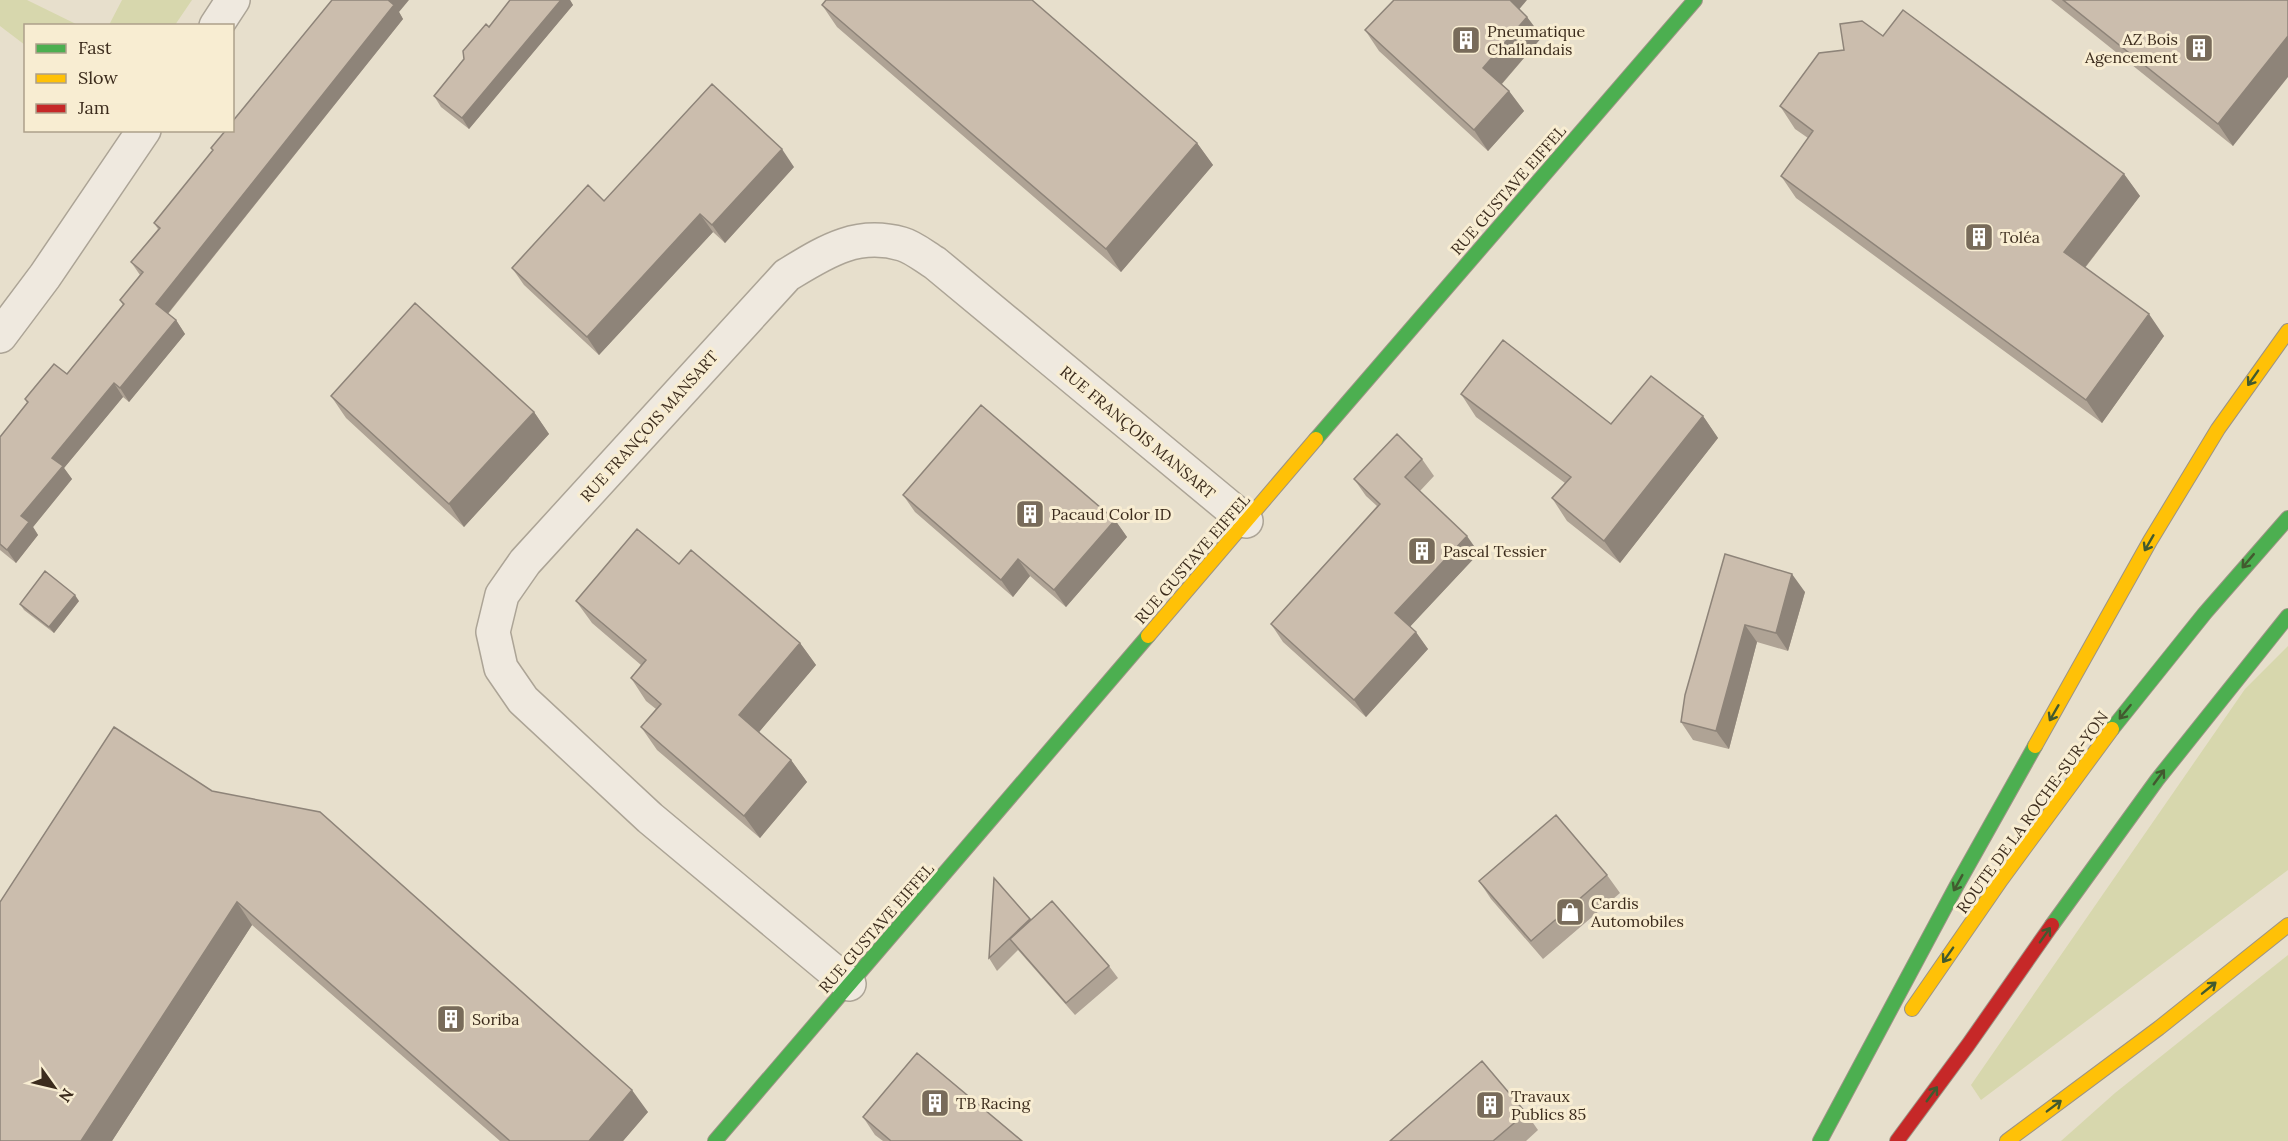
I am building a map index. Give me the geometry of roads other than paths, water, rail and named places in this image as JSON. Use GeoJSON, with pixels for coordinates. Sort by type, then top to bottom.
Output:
{"type":"FeatureCollection","features":[{"type":"Feature","properties":{"kind":"main road","name":"RUE GUSTAVE EIFFEL"},"geometry":{"type":"LineString","coordinates":[[715,1141],[1695,0]]}},
{"type":"Feature","properties":{"kind":"main road"},"geometry":{"type":"LineString","coordinates":[[1821,1141],[1957,885],[2150,541],[2218,429],[2288,331]]}},
{"type":"Feature","properties":{"kind":"main road","name":"ROUTE DE LA ROCHE-SUR-YON"},"geometry":{"type":"LineString","coordinates":[[1902,1024],[2032,835],[2116,724],[2254,554],[2288,518]]}},
{"type":"Feature","properties":{"kind":"main road"},"geometry":{"type":"LineString","coordinates":[[1897,1141],[2187,740],[2288,616]]}},
{"type":"Feature","properties":{"kind":"main road"},"geometry":{"type":"LineString","coordinates":[[2007,1141],[2160,1028],[2288,925]]}},
{"type":"Feature","properties":{"kind":"main road"},"geometry":{"type":"LineString","coordinates":[[1821,1141],[1888,1044]]}},
{"type":"Feature","properties":{"kind":"street"},"geometry":{"type":"LineString","coordinates":[[217,24],[233,0]]}},
{"type":"Feature","properties":{"kind":"street"},"geometry":{"type":"LineString","coordinates":[[0,336],[45,276],[143,132]]}},
{"type":"Feature","properties":{"kind":"street","name":"RUE FRANÇOIS MANSART"},"geometry":{"type":"LineString","coordinates":[[849,984],[650,818],[523,700],[501,668],[493,632],[501,595],[525,562],[787,275],[831,249],[869,239],[903,244],[935,263],[1246,521]]}},
{"type":"Feature","properties":{"kind":"place","name":"Pneumatique Challandais"},"geometry":{"type":"Point","coordinates":[1466,40]}},
{"type":"Feature","properties":{"kind":"place","name":"AZ Bois Agencement"},"geometry":{"type":"Point","coordinates":[2199,48]}},
{"type":"Feature","properties":{"kind":"place","name":"Toléa"},"geometry":{"type":"Point","coordinates":[1979,237]}},
{"type":"Feature","properties":{"kind":"place","name":"Pacaud Color ID"},"geometry":{"type":"Point","coordinates":[1030,514]}},
{"type":"Feature","properties":{"kind":"place","name":"Pascal Tessier"},"geometry":{"type":"Point","coordinates":[1422,551]}},
{"type":"Feature","properties":{"kind":"place","name":"Cardis Automobiles"},"geometry":{"type":"Point","coordinates":[1570,912]}},
{"type":"Feature","properties":{"kind":"place","name":"Soriba"},"geometry":{"type":"Point","coordinates":[451,1019]}},
{"type":"Feature","properties":{"kind":"place","name":"TB Racing"},"geometry":{"type":"Point","coordinates":[935,1103]}},
{"type":"Feature","properties":{"kind":"place","name":"Travaux Publics 85"},"geometry":{"type":"Point","coordinates":[1490,1105]}}]}
